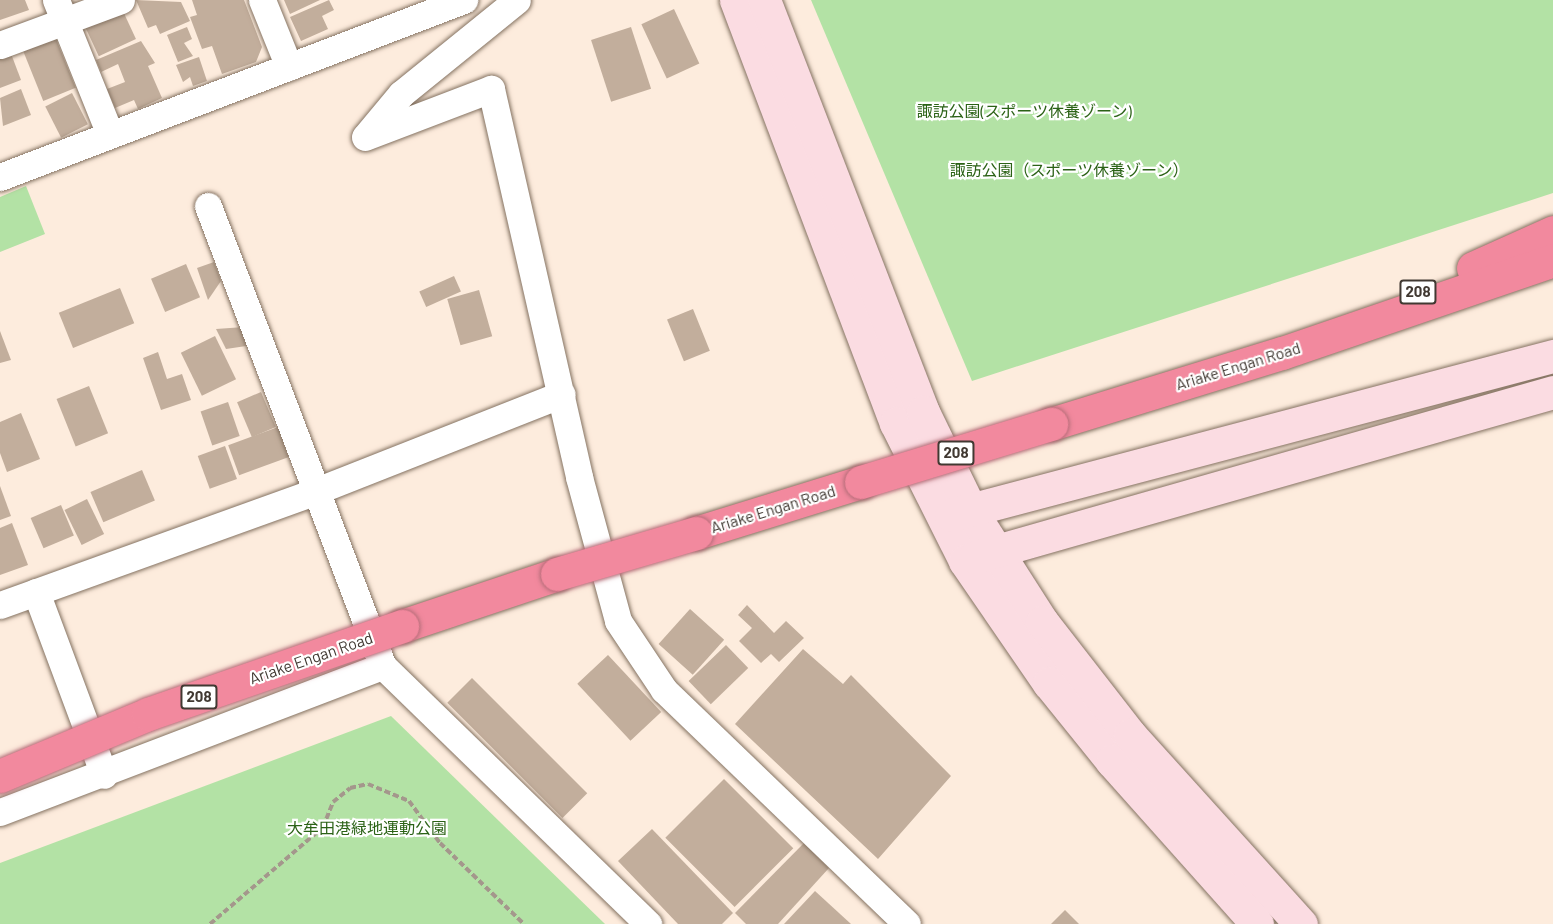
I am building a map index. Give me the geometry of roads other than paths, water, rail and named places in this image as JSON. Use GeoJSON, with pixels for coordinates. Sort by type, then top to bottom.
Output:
{"type":"FeatureCollection","features":[{"type":"Feature","properties":{"kind":"highway","name":"208"},"geometry":{"type":"LineString","coordinates":[[1282,353],[1553,232]]}},
{"type":"Feature","properties":{"kind":"highway","name":"Ariake Engan Road"},"geometry":{"type":"LineString","coordinates":[[0,776],[148,714],[557,574],[1282,353],[1553,260]]}},
{"type":"Feature","properties":{"kind":"street"},"geometry":{"type":"LineString","coordinates":[[0,45],[60,10],[121,0]]}},
{"type":"Feature","properties":{"kind":"street"},"geometry":{"type":"LineString","coordinates":[[262,0],[289,67]]}},
{"type":"Feature","properties":{"kind":"street"},"geometry":{"type":"LineString","coordinates":[[516,0],[401,94],[365,137],[491,90],[562,394],[579,477],[618,621],[664,690],[907,924]]}},
{"type":"Feature","properties":{"kind":"street"},"geometry":{"type":"LineString","coordinates":[[736,0],[896,423],[956,514],[1049,683],[1112,761],[1257,924]]}},
{"type":"Feature","properties":{"kind":"street"},"geometry":{"type":"LineString","coordinates":[[764,0],[923,412],[956,514]]}},
{"type":"Feature","properties":{"kind":"street"},"geometry":{"type":"LineString","coordinates":[[0,177],[456,2]]}},
{"type":"Feature","properties":{"kind":"street"},"geometry":{"type":"LineString","coordinates":[[60,10],[110,134]]}},
{"type":"Feature","properties":{"kind":"street"},"geometry":{"type":"LineString","coordinates":[[208,206],[383,666],[648,924]]}},
{"type":"Feature","properties":{"kind":"street"},"geometry":{"type":"LineString","coordinates":[[956,514],[1553,356]]}},
{"type":"Feature","properties":{"kind":"street"},"geometry":{"type":"LineString","coordinates":[[979,555],[1553,392]]}},
{"type":"Feature","properties":{"kind":"street"},"geometry":{"type":"LineString","coordinates":[[0,605],[316,491],[562,394]]}},
{"type":"Feature","properties":{"kind":"street"},"geometry":{"type":"LineString","coordinates":[[979,555],[1042,622],[1130,735],[1301,924]]}},
{"type":"Feature","properties":{"kind":"street"},"geometry":{"type":"LineString","coordinates":[[36,592],[104,775]]}},
{"type":"Feature","properties":{"kind":"street"},"geometry":{"type":"LineString","coordinates":[[0,812],[104,775],[383,666]]}},
{"type":"Feature","properties":{"kind":"park label","name":"諏訪公園(スポーツ休養ゾーン)"},"geometry":{"type":"Point","coordinates":[1024,111]}},
{"type":"Feature","properties":{"kind":"park label","name":"諏訪公園（スポーツ休養ゾーン）"},"geometry":{"type":"Point","coordinates":[1069,170]}},
{"type":"Feature","properties":{"kind":"park label","name":"大牟田港緑地運動公園"},"geometry":{"type":"Point","coordinates":[367,828]}}]}
